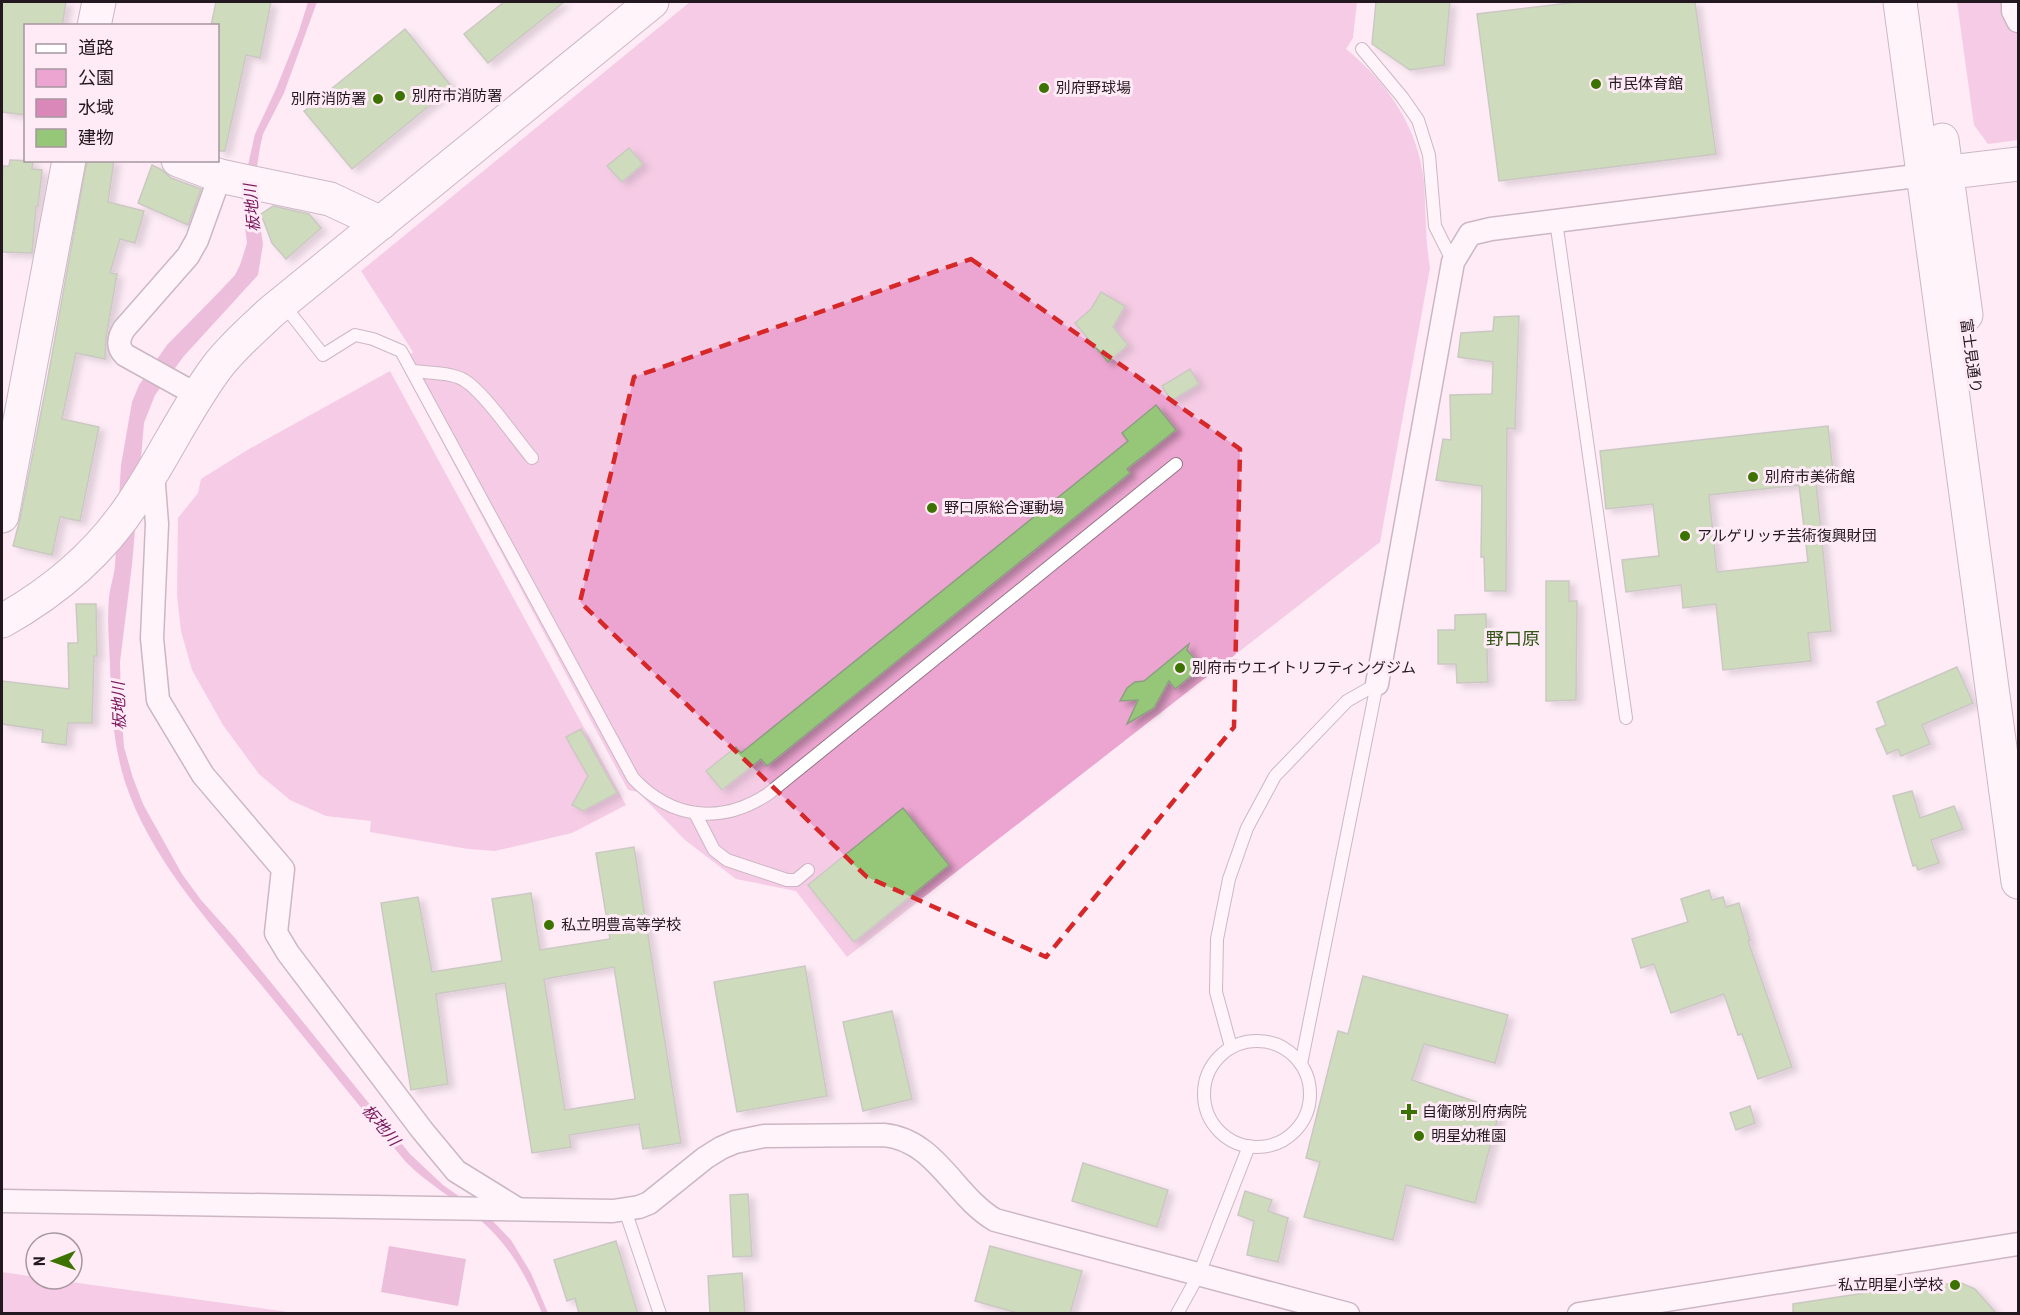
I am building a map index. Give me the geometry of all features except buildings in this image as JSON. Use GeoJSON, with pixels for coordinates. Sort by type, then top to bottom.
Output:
{"type":"FeatureCollection","features":[{"type":"Feature","properties":{"kind":"street"},"geometry":{"type":"LineString","coordinates":[[2,621],[41,597],[81,565],[104,541],[123,518],[153,472],[189,391],[218,366],[237,344],[282,303],[652,2]]}},
{"type":"Feature","properties":{"kind":"street"},"geometry":{"type":"LineString","coordinates":[[1900,2],[1935,174],[2019,882]]}},
{"type":"Feature","properties":{"kind":"street","name":"富士見通り"},"geometry":{"type":"LineString","coordinates":[[1923,2],[1935,174],[2019,710]]}},
{"type":"Feature","properties":{"kind":"street"},"geometry":{"type":"LineString","coordinates":[[2013,2],[2013,11],[2019,21]]}},
{"type":"Feature","properties":{"kind":"street"},"geometry":{"type":"LineString","coordinates":[[2,516],[69,162]]}},
{"type":"Feature","properties":{"kind":"street"},"geometry":{"type":"LineString","coordinates":[[184,162],[229,178],[330,199],[381,223]]}},
{"type":"Feature","properties":{"kind":"street"},"geometry":{"type":"LineString","coordinates":[[1377,684],[1453,262],[1470,234],[1491,229],[2019,164]]}},
{"type":"Feature","properties":{"kind":"street"},"geometry":{"type":"LineString","coordinates":[[189,391],[136,362],[120,350],[119,342],[124,329],[188,256],[229,178]]}},
{"type":"Feature","properties":{"kind":"street"},"geometry":{"type":"LineString","coordinates":[[153,472],[157,524],[152,638],[158,700],[203,775],[283,869],[276,933],[288,953],[422,1130],[456,1171],[517,1209]]}},
{"type":"Feature","properties":{"kind":"street"},"geometry":{"type":"LineString","coordinates":[[2,1201],[613,1211],[649,1203],[705,1158],[735,1142],[764,1136],[892,1136],[922,1149],[980,1210],[995,1220],[1348,1314]]}},
{"type":"Feature","properties":{"kind":"street"},"geometry":{"type":"LineString","coordinates":[[1579,1314],[2019,1244]]}},
{"type":"Feature","properties":{"kind":"lane"},"geometry":{"type":"LineString","coordinates":[[1362,49],[1418,120],[1429,155],[1435,226],[1453,262]]}},
{"type":"Feature","properties":{"kind":"lane"},"geometry":{"type":"LineString","coordinates":[[1556,221],[1626,718]]}},
{"type":"Feature","properties":{"kind":"lane"},"geometry":{"type":"LineString","coordinates":[[282,303],[323,355],[356,335],[373,339],[402,351],[633,778],[643,789],[667,805],[695,813],[711,814],[733,811],[768,794],[1176,464]]}},
{"type":"Feature","properties":{"kind":"lane"},"geometry":{"type":"LineString","coordinates":[[413,371],[451,376],[476,388],[531,458]]}},
{"type":"Feature","properties":{"kind":"lane"},"geometry":{"type":"LineString","coordinates":[[1231,1047],[1216,992],[1217,939],[1229,879],[1247,828],[1275,776],[1347,701],[1377,684]]}},
{"type":"Feature","properties":{"kind":"lane"},"geometry":{"type":"LineString","coordinates":[[1301,1064],[1377,684]]}},
{"type":"Feature","properties":{"kind":"lane"},"geometry":{"type":"LineString","coordinates":[[695,813],[714,850],[727,860],[787,880],[796,880],[808,870]]}},
{"type":"Feature","properties":{"kind":"lane"},"geometry":{"type":"LineString","coordinates":[[1262,1041],[1277,1045],[1301,1064],[1308,1081],[1310,1099],[1305,1116],[1294,1132],[1280,1142],[1262,1147],[1244,1146],[1228,1138],[1215,1126],[1207,1110],[1204,1092],[1208,1074],[1217,1059],[1231,1047],[1246,1042],[1262,1041]]}},
{"type":"Feature","properties":{"kind":"lane"},"geometry":{"type":"LineString","coordinates":[[1177,1314],[1199,1274],[1250,1146]]}},
{"type":"Feature","properties":{"kind":"lane"},"geometry":{"type":"LineString","coordinates":[[625,1210],[660,1314]]}},
{"type":"Feature","properties":{"kind":"highlighted area"},"geometry":{"type":"Polygon","coordinates":[[[971,259],[1240,449],[1234,727],[1046,957],[867,877],[580,602],[634,377],[971,259]]]}},
{"type":"Feature","properties":{"kind":"green space","name":"野口原総合運動場"},"geometry":{"type":"Polygon","coordinates":[[[690,2],[1357,2],[1353,38],[1346,49],[1375,76],[1398,107],[1415,142],[1421,161],[1430,268],[1380,542],[847,957],[796,891],[736,879],[685,840],[638,792],[628,790],[400,363],[413,352],[361,271],[690,2]]]}},
{"type":"Feature","properties":{"kind":"green space"},"geometry":{"type":"Polygon","coordinates":[[[1957,2],[2018,2],[2018,140],[1988,144],[1974,125],[1957,2]]]}},
{"type":"Feature","properties":{"kind":"green space"},"geometry":{"type":"Polygon","coordinates":[[[390,371],[626,805],[572,833],[495,851],[468,849],[370,832],[371,821],[326,816],[290,800],[259,774],[223,725],[192,670],[181,631],[177,596],[178,518],[198,493],[201,479],[249,449],[390,371]]]}},
{"type":"Feature","properties":{"kind":"green space"},"geometry":{"type":"Polygon","coordinates":[[[2,1272],[24,1275],[24,1291],[84,1291],[84,1284],[295,1313],[2,1313],[2,1272]]]}},
{"type":"Feature","properties":{"kind":"water","name":"板地川"},"geometry":{"type":"Polygon","coordinates":[[[308,2],[317,2],[284,93],[263,134],[260,147],[254,187],[263,244],[258,275],[184,356],[155,395],[144,423],[132,565],[120,662],[124,747],[143,804],[182,874],[201,900],[235,938],[410,1154],[443,1185],[489,1217],[511,1240],[531,1273],[548,1313],[542,1313],[523,1274],[499,1239],[478,1218],[422,1177],[405,1161],[186,893],[151,840],[137,812],[125,782],[118,753],[111,695],[108,606],[115,566],[121,465],[132,402],[139,385],[167,345],[235,275],[240,265],[247,243],[240,186],[246,174],[255,134],[276,89],[308,2]]]}},
{"type":"Feature","properties":{"kind":"water"},"geometry":{"type":"Polygon","coordinates":[[[389,1246],[466,1259],[458,1306],[381,1292],[389,1246]]]}},
{"type":"Feature","properties":{"kind":"place","name":"市民体育館"},"geometry":{"type":"Point","coordinates":[1596,84]}},
{"type":"Feature","properties":{"kind":"place","name":"別府野球場"},"geometry":{"type":"Point","coordinates":[1044,88]}},
{"type":"Feature","properties":{"kind":"place","name":"別府市消防署"},"geometry":{"type":"Point","coordinates":[400,96]}},
{"type":"Feature","properties":{"kind":"place","name":"別府消防署"},"geometry":{"type":"Point","coordinates":[378,99]}},
{"type":"Feature","properties":{"kind":"place","name":"別府市美術館"},"geometry":{"type":"Point","coordinates":[1753,477]}},
{"type":"Feature","properties":{"kind":"place","name":"野口原総合運動場"},"geometry":{"type":"Point","coordinates":[932,508]}},
{"type":"Feature","properties":{"kind":"place","name":"アルゲリッチ芸術復興財団"},"geometry":{"type":"Point","coordinates":[1685,536]}},
{"type":"Feature","properties":{"kind":"place","name":"別府市ウエイトリフティングジム"},"geometry":{"type":"Point","coordinates":[1180,668]}},
{"type":"Feature","properties":{"kind":"place","name":"私立明豊高等学校"},"geometry":{"type":"Point","coordinates":[549,925]}},
{"type":"Feature","properties":{"kind":"place","name":"自衛隊別府病院"},"geometry":{"type":"Point","coordinates":[1409,1112]}},
{"type":"Feature","properties":{"kind":"place","name":"明星幼稚園"},"geometry":{"type":"Point","coordinates":[1419,1136]}},
{"type":"Feature","properties":{"kind":"place","name":"私立明星小学校"},"geometry":{"type":"Point","coordinates":[1955,1285]}},
{"type":"Feature","properties":{"kind":"district","name":"野口原"},"geometry":{"type":"Point","coordinates":[1513,638]}}]}
